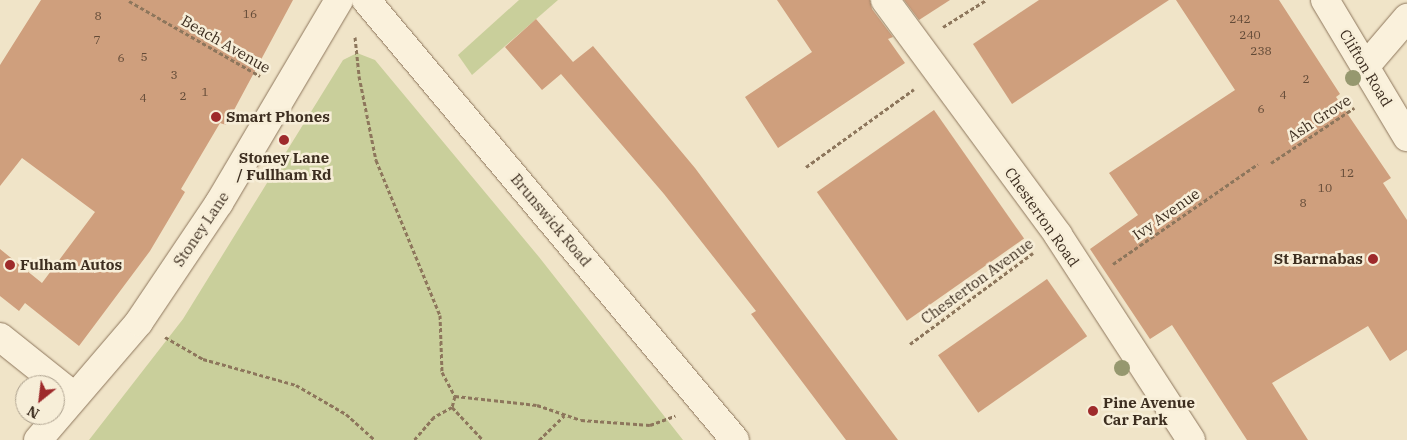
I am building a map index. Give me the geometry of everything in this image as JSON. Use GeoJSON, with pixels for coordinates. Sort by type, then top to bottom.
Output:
{"type":"FeatureCollection","features":[{"type":"Feature","properties":{"kind":"street","name":"Stoney Lane"},"geometry":{"type":"LineString","coordinates":[[38,440],[74,396],[96,374],[138,322],[220,203],[339,0]]}},
{"type":"Feature","properties":{"kind":"street","name":"Brunswick Road"},"geometry":{"type":"LineString","coordinates":[[366,0],[735,440]]}},
{"type":"Feature","properties":{"kind":"street","name":"Chesterton Road"},"geometry":{"type":"LineString","coordinates":[[885,0],[1058,235],[1086,282],[1191,440]]}},
{"type":"Feature","properties":{"kind":"street","name":"Clifton Road"},"geometry":{"type":"LineString","coordinates":[[1324,0],[1407,137]]}},
{"type":"Feature","properties":{"kind":"street"},"geometry":{"type":"LineString","coordinates":[[1365,67],[1407,18]]}},
{"type":"Feature","properties":{"kind":"street"},"geometry":{"type":"LineString","coordinates":[[0,337],[74,396]]}},
{"type":"Feature","properties":{"kind":"path"},"geometry":{"type":"LineString","coordinates":[[917,44],[986,0]]}},
{"type":"Feature","properties":{"kind":"path","name":"Beach Avenue"},"geometry":{"type":"LineString","coordinates":[[129,1],[286,91]]}},
{"type":"Feature","properties":{"kind":"path"},"geometry":{"type":"LineString","coordinates":[[354,26],[359,76],[376,160],[440,315],[442,372],[455,396],[452,407],[434,417],[414,440]]}},
{"type":"Feature","properties":{"kind":"path"},"geometry":{"type":"LineString","coordinates":[[806,167],[937,72]]}},
{"type":"Feature","properties":{"kind":"path","name":"Ash Grove"},"geometry":{"type":"LineString","coordinates":[[1271,163],[1380,91]]}},
{"type":"Feature","properties":{"kind":"path","name":"Ivy Avenue"},"geometry":{"type":"LineString","coordinates":[[1086,282],[1258,164]]}},
{"type":"Feature","properties":{"kind":"path","name":"Chesterton Avenue"},"geometry":{"type":"LineString","coordinates":[[910,344],[1058,235]]}},
{"type":"Feature","properties":{"kind":"path"},"geometry":{"type":"LineString","coordinates":[[138,322],[203,358],[296,385],[346,414],[375,440]]}},
{"type":"Feature","properties":{"kind":"path"},"geometry":{"type":"LineString","coordinates":[[455,396],[538,405],[564,416],[650,425],[707,406]]}},
{"type":"Feature","properties":{"kind":"path"},"geometry":{"type":"LineString","coordinates":[[452,407],[483,440]]}},
{"type":"Feature","properties":{"kind":"path"},"geometry":{"type":"LineString","coordinates":[[538,440],[564,416]]}},
{"type":"Feature","properties":{"kind":"green space"},"geometry":{"type":"Polygon","coordinates":[[[519,0],[558,0],[472,75],[458,55],[519,0]]]}},
{"type":"Feature","properties":{"kind":"green space"},"geometry":{"type":"Polygon","coordinates":[[[357,53],[375,60],[539,257],[683,440],[89,440],[183,319],[343,60],[357,53]]]}},
{"type":"Feature","properties":{"kind":"building"},"geometry":{"type":"Polygon","coordinates":[[[41,0],[293,0],[226,125],[220,123],[181,189],[185,192],[150,251],[79,346],[25,303],[19,311],[0,296],[0,249],[42,283],[95,212],[22,158],[0,186],[0,65],[41,0]]]}},
{"type":"Feature","properties":{"kind":"building"},"geometry":{"type":"Polygon","coordinates":[[[777,0],[870,0],[872,9],[893,37],[888,39],[905,63],[778,148],[745,97],[812,52],[777,0]]]}},
{"type":"Feature","properties":{"kind":"building"},"geometry":{"type":"Polygon","coordinates":[[[904,0],[950,0],[919,20],[904,0]]]}},
{"type":"Feature","properties":{"kind":"building"},"geometry":{"type":"Polygon","coordinates":[[[1039,0],[1169,0],[1012,104],[973,44],[1039,0]]]}},
{"type":"Feature","properties":{"kind":"building"},"geometry":{"type":"Polygon","coordinates":[[[1176,0],[1279,0],[1340,94],[1336,97],[1391,178],[1383,183],[1407,220],[1407,350],[1390,361],[1368,326],[1272,383],[1308,440],[1247,440],[1172,325],[1150,339],[1090,249],[1138,215],[1109,173],[1235,90],[1176,0]]]}},
{"type":"Feature","properties":{"kind":"building"},"geometry":{"type":"Polygon","coordinates":[[[536,19],[573,62],[593,46],[695,168],[898,440],[846,440],[751,314],[756,311],[664,194],[561,74],[542,90],[505,47],[536,19]]]}},
{"type":"Feature","properties":{"kind":"building"},"geometry":{"type":"Polygon","coordinates":[[[934,110],[1024,239],[907,321],[817,192],[934,110]]]}},
{"type":"Feature","properties":{"kind":"building"},"geometry":{"type":"Polygon","coordinates":[[[1047,279],[1087,336],[978,413],[938,355],[1047,279]]]}},
{"type":"Feature","properties":{"kind":"place","name":"Smart Phones"},"geometry":{"type":"Point","coordinates":[216,117]}},
{"type":"Feature","properties":{"kind":"place","name":"Stoney Lane / Fullham Rd"},"geometry":{"type":"Point","coordinates":[284,140]}},
{"type":"Feature","properties":{"kind":"place","name":"St Barnabas"},"geometry":{"type":"Point","coordinates":[1373,259]}},
{"type":"Feature","properties":{"kind":"place","name":"Fulham Autos"},"geometry":{"type":"Point","coordinates":[10,265]}},
{"type":"Feature","properties":{"kind":"place","name":"Pine Avenue Car Park"},"geometry":{"type":"Point","coordinates":[1093,411]}}]}
